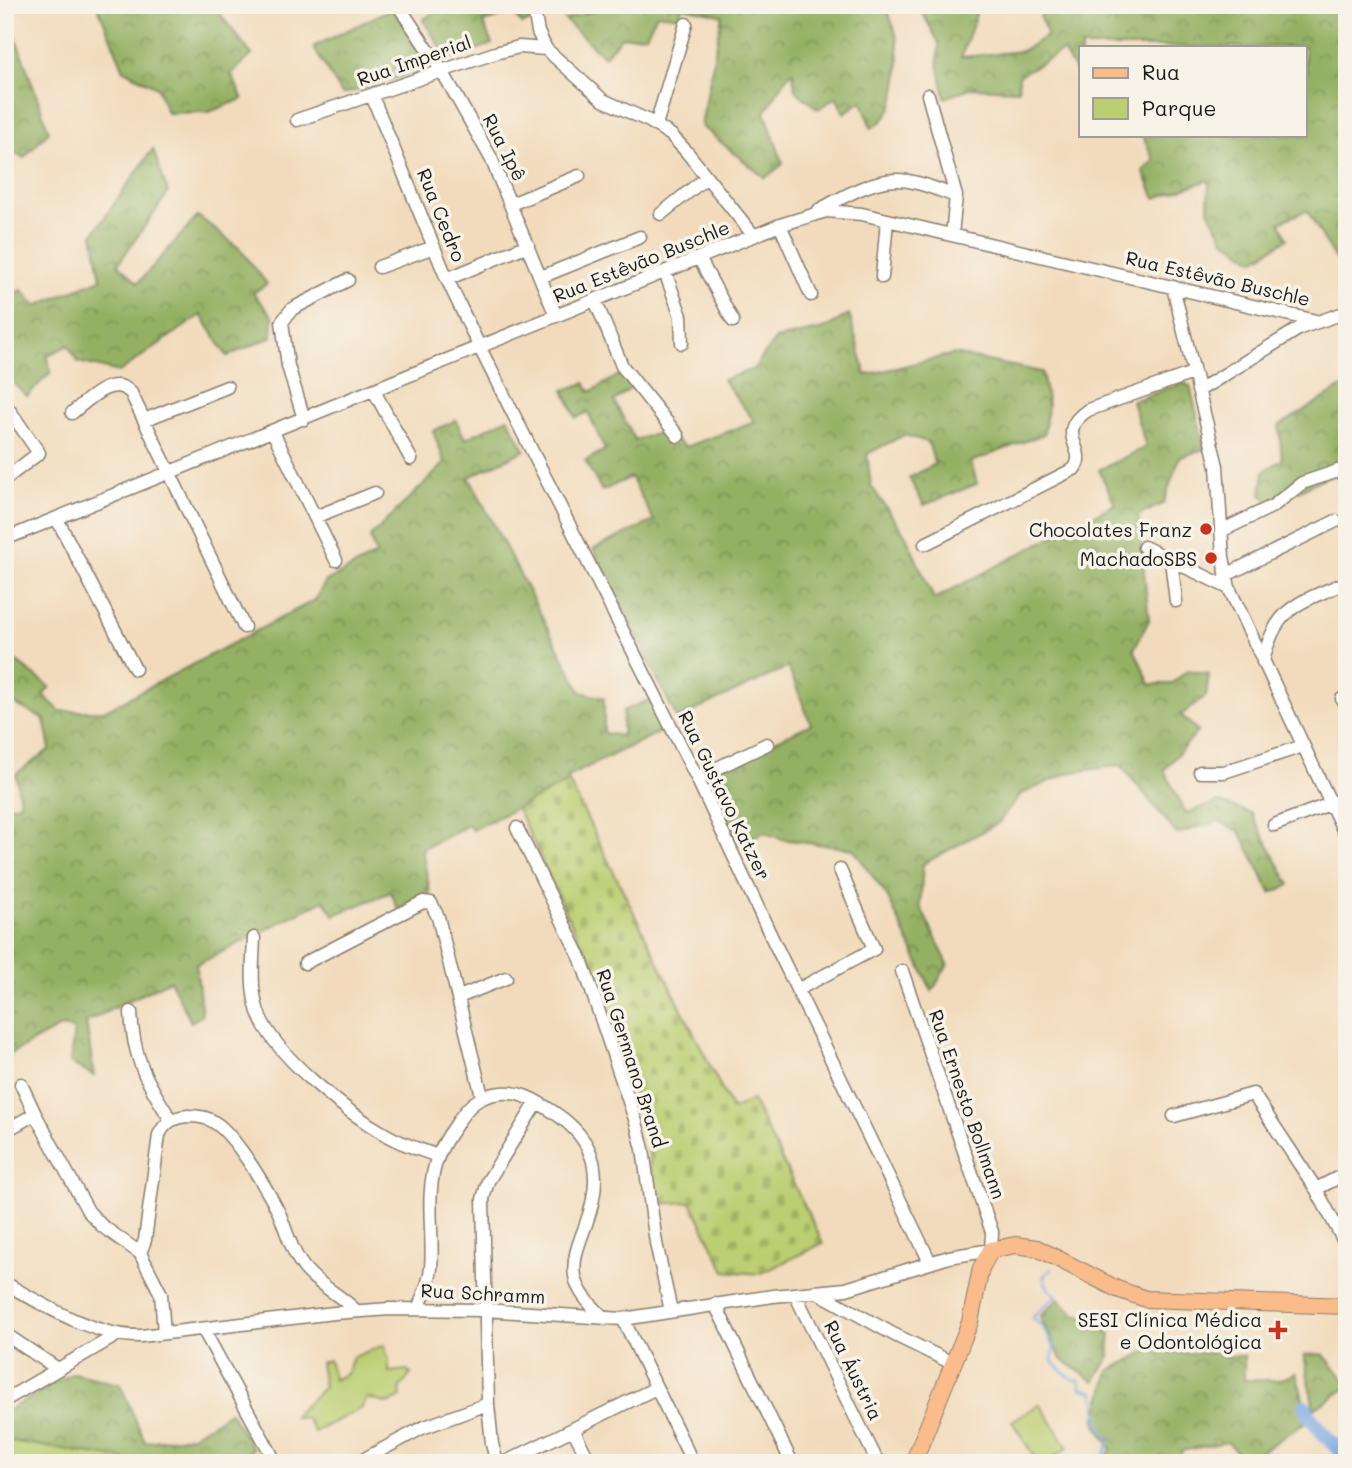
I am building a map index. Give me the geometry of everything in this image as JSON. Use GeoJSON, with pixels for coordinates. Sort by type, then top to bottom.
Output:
{"type":"FeatureCollection","features":[{"type":"Feature","properties":{"kind":"main road"},"geometry":{"type":"LineString","coordinates":[[913,1463],[970,1322],[981,1268],[991,1250],[1015,1245],[1037,1248],[1117,1289],[1146,1299],[1347,1306]]}},
{"type":"Feature","properties":{"kind":"street","name":"Rua Ipê"},"geometry":{"type":"LineString","coordinates":[[398,5],[442,71],[491,158],[556,316]]}},
{"type":"Feature","properties":{"kind":"street"},"geometry":{"type":"LineString","coordinates":[[533,5],[540,37],[546,49],[603,100],[656,125],[682,145],[754,236]]}},
{"type":"Feature","properties":{"kind":"street"},"geometry":{"type":"LineString","coordinates":[[656,125],[686,24]]}},
{"type":"Feature","properties":{"kind":"street","name":"Rua Imperial"},"geometry":{"type":"LineString","coordinates":[[297,120],[519,47],[546,49]]}},
{"type":"Feature","properties":{"kind":"street"},"geometry":{"type":"LineString","coordinates":[[928,95],[956,196],[952,235]]}},
{"type":"Feature","properties":{"kind":"street","name":"Rua Cedro"},"geometry":{"type":"LineString","coordinates":[[372,96],[447,279],[480,348]]}},
{"type":"Feature","properties":{"kind":"street"},"geometry":{"type":"LineString","coordinates":[[512,204],[579,176]]}},
{"type":"Feature","properties":{"kind":"street"},"geometry":{"type":"LineString","coordinates":[[661,214],[707,177]]}},
{"type":"Feature","properties":{"kind":"street"},"geometry":{"type":"LineString","coordinates":[[813,213],[857,191],[892,180],[956,196]]}},
{"type":"Feature","properties":{"kind":"street","name":"Rua Estêvão Buschle"},"geometry":{"type":"LineString","coordinates":[[5,539],[813,213],[839,211],[887,220],[1317,321]]}},
{"type":"Feature","properties":{"kind":"street"},"geometry":{"type":"LineString","coordinates":[[881,277],[887,220]]}},
{"type":"Feature","properties":{"kind":"street"},"geometry":{"type":"LineString","coordinates":[[779,225],[811,295]]}},
{"type":"Feature","properties":{"kind":"street"},"geometry":{"type":"LineString","coordinates":[[541,277],[640,237]]}},
{"type":"Feature","properties":{"kind":"street"},"geometry":{"type":"LineString","coordinates":[[447,279],[528,245]]}},
{"type":"Feature","properties":{"kind":"street"},"geometry":{"type":"LineString","coordinates":[[379,267],[434,247]]}},
{"type":"Feature","properties":{"kind":"street"},"geometry":{"type":"LineString","coordinates":[[699,258],[733,321]]}},
{"type":"Feature","properties":{"kind":"street"},"geometry":{"type":"LineString","coordinates":[[665,272],[681,316],[682,343]]}},
{"type":"Feature","properties":{"kind":"street"},"geometry":{"type":"LineString","coordinates":[[304,419],[290,374],[282,322],[292,309],[348,280]]}},
{"type":"Feature","properties":{"kind":"street"},"geometry":{"type":"LineString","coordinates":[[1173,287],[1217,466],[1227,582],[1346,836]]}},
{"type":"Feature","properties":{"kind":"street"},"geometry":{"type":"LineString","coordinates":[[595,300],[622,366],[678,436]]}},
{"type":"Feature","properties":{"kind":"street"},"geometry":{"type":"LineString","coordinates":[[1198,391],[1290,333],[1347,312]]}},
{"type":"Feature","properties":{"kind":"street"},"geometry":{"type":"LineString","coordinates":[[1285,313],[1290,333]]}},
{"type":"Feature","properties":{"kind":"street","name":"Rua Gustavo Katzer"},"geometry":{"type":"LineString","coordinates":[[480,348],[697,778],[930,1262]]}},
{"type":"Feature","properties":{"kind":"street"},"geometry":{"type":"LineString","coordinates":[[925,544],[1074,469],[1078,460],[1072,427],[1088,410],[1193,373]]}},
{"type":"Feature","properties":{"kind":"street"},"geometry":{"type":"LineString","coordinates":[[72,412],[103,389],[122,387],[131,393],[244,627]]}},
{"type":"Feature","properties":{"kind":"street"},"geometry":{"type":"LineString","coordinates":[[144,420],[227,387]]}},
{"type":"Feature","properties":{"kind":"street"},"geometry":{"type":"LineString","coordinates":[[374,391],[411,459]]}},
{"type":"Feature","properties":{"kind":"street"},"geometry":{"type":"LineString","coordinates":[[5,404],[39,453],[5,479]]}},
{"type":"Feature","properties":{"kind":"street"},"geometry":{"type":"LineString","coordinates":[[273,432],[336,560]]}},
{"type":"Feature","properties":{"kind":"street"},"geometry":{"type":"LineString","coordinates":[[1221,531],[1273,506],[1302,483],[1347,468]]}},
{"type":"Feature","properties":{"kind":"street"},"geometry":{"type":"LineString","coordinates":[[315,517],[375,493]]}},
{"type":"Feature","properties":{"kind":"street"},"geometry":{"type":"LineString","coordinates":[[57,519],[135,669]]}},
{"type":"Feature","properties":{"kind":"street"},"geometry":{"type":"LineString","coordinates":[[1227,582],[1336,522]]}},
{"type":"Feature","properties":{"kind":"street"},"geometry":{"type":"LineString","coordinates":[[1143,547],[1227,582]]}},
{"type":"Feature","properties":{"kind":"street"},"geometry":{"type":"LineString","coordinates":[[1171,560],[1176,601]]}},
{"type":"Feature","properties":{"kind":"street"},"geometry":{"type":"LineString","coordinates":[[1263,662],[1270,635],[1284,614],[1347,582]]}},
{"type":"Feature","properties":{"kind":"street"},"geometry":{"type":"LineString","coordinates":[[697,778],[767,744]]}},
{"type":"Feature","properties":{"kind":"street"},"geometry":{"type":"LineString","coordinates":[[1200,772],[1224,772],[1303,746]]}},
{"type":"Feature","properties":{"kind":"street"},"geometry":{"type":"LineString","coordinates":[[1274,825],[1330,804]]}},
{"type":"Feature","properties":{"kind":"street","name":"Rua Germano Brand"},"geometry":{"type":"LineString","coordinates":[[517,828],[581,959],[636,1122],[645,1161],[656,1243],[671,1311]]}},
{"type":"Feature","properties":{"kind":"street"},"geometry":{"type":"LineString","coordinates":[[797,990],[874,949],[840,870]]}},
{"type":"Feature","properties":{"kind":"street"},"geometry":{"type":"LineString","coordinates":[[305,962],[427,902],[433,905],[459,997],[482,1097]]}},
{"type":"Feature","properties":{"kind":"street"},"geometry":{"type":"LineString","coordinates":[[254,938],[252,972],[255,1002],[264,1024],[279,1045],[319,1084],[367,1122],[403,1143],[438,1156]]}},
{"type":"Feature","properties":{"kind":"street","name":"Rua Ernesto Bollmann"},"geometry":{"type":"LineString","coordinates":[[902,971],[992,1232],[991,1250]]}},
{"type":"Feature","properties":{"kind":"street"},"geometry":{"type":"LineString","coordinates":[[459,997],[506,978]]}},
{"type":"Feature","properties":{"kind":"street"},"geometry":{"type":"LineString","coordinates":[[131,1012],[135,1053],[170,1120]]}},
{"type":"Feature","properties":{"kind":"street"},"geometry":{"type":"LineString","coordinates":[[21,1084],[88,1211],[102,1226],[140,1253],[161,1294],[164,1334]]}},
{"type":"Feature","properties":{"kind":"street"},"geometry":{"type":"LineString","coordinates":[[418,1309],[430,1276],[430,1193],[438,1156],[460,1118],[473,1103],[482,1097],[513,1093],[537,1102],[575,1129],[592,1155],[595,1186],[591,1209],[576,1255],[575,1276],[587,1301],[605,1319]]}},
{"type":"Feature","properties":{"kind":"street"},"geometry":{"type":"LineString","coordinates":[[1174,1116],[1253,1094],[1316,1189],[1347,1247]]}},
{"type":"Feature","properties":{"kind":"street"},"geometry":{"type":"LineString","coordinates":[[497,1463],[488,1404],[482,1210],[485,1189],[537,1102]]}},
{"type":"Feature","properties":{"kind":"street"},"geometry":{"type":"LineString","coordinates":[[5,1131],[35,1114]]}},
{"type":"Feature","properties":{"kind":"street"},"geometry":{"type":"LineString","coordinates":[[140,1253],[146,1232],[157,1141],[162,1129],[170,1120],[190,1116],[208,1118],[228,1133],[272,1201],[303,1267],[356,1311]]}},
{"type":"Feature","properties":{"kind":"street"},"geometry":{"type":"LineString","coordinates":[[1316,1189],[1347,1173]]}},
{"type":"Feature","properties":{"kind":"street","name":"Rua Schramm"},"geometry":{"type":"LineString","coordinates":[[5,1283],[84,1324],[117,1335],[164,1334],[356,1311],[418,1309],[485,1310],[623,1319],[715,1304],[853,1287],[962,1253],[991,1250]]}},
{"type":"Feature","properties":{"kind":"street"},"geometry":{"type":"LineString","coordinates":[[819,1293],[952,1363]]}},
{"type":"Feature","properties":{"kind":"street","name":"Rua Áustria"},"geometry":{"type":"LineString","coordinates":[[795,1294],[878,1463]]}},
{"type":"Feature","properties":{"kind":"street"},"geometry":{"type":"LineString","coordinates":[[715,1304],[792,1463]]}},
{"type":"Feature","properties":{"kind":"street"},"geometry":{"type":"LineString","coordinates":[[623,1319],[693,1463]]}},
{"type":"Feature","properties":{"kind":"street"},"geometry":{"type":"LineString","coordinates":[[203,1329],[276,1463]]}},
{"type":"Feature","properties":{"kind":"street"},"geometry":{"type":"LineString","coordinates":[[5,1334],[58,1369]]}},
{"type":"Feature","properties":{"kind":"street"},"geometry":{"type":"LineString","coordinates":[[5,1400],[117,1335]]}},
{"type":"Feature","properties":{"kind":"street"},"geometry":{"type":"LineString","coordinates":[[504,1463],[656,1388]]}},
{"type":"Feature","properties":{"kind":"street"},"geometry":{"type":"LineString","coordinates":[[357,1463],[422,1428],[488,1404]]}},
{"type":"Feature","properties":{"kind":"street"},"geometry":{"type":"LineString","coordinates":[[573,1429],[590,1463]]}},
{"type":"Feature","properties":{"kind":"green space"},"geometry":{"type":"Polygon","coordinates":[[[97,5],[213,5],[252,55],[231,74],[243,99],[209,112],[167,113],[157,87],[124,70],[97,5]]]}},
{"type":"Feature","properties":{"kind":"green space"},"geometry":{"type":"Polygon","coordinates":[[[444,5],[528,5],[531,21],[522,24],[513,13],[483,22],[492,44],[455,58],[447,57],[423,20],[444,5]]]}},
{"type":"Feature","properties":{"kind":"green space"},"geometry":{"type":"Polygon","coordinates":[[[597,5],[902,5],[888,13],[896,32],[898,51],[898,77],[893,102],[881,122],[871,128],[862,101],[844,113],[836,97],[818,109],[795,90],[793,72],[765,112],[783,164],[765,178],[701,126],[722,15],[682,7],[680,17],[657,14],[646,35],[621,37],[604,57],[565,20],[595,10],[597,5]]]}},
{"type":"Feature","properties":{"kind":"green space"},"geometry":{"type":"Polygon","coordinates":[[[918,5],[977,5],[961,57],[1022,51],[1048,35],[1040,18],[1044,5],[1347,5],[1347,258],[1335,259],[1307,210],[1280,222],[1287,239],[1254,260],[1224,239],[1208,210],[1209,180],[1155,198],[1143,171],[1154,160],[1142,136],[1306,136],[1306,46],[1079,46],[1079,77],[1063,51],[1019,75],[1018,90],[970,88],[945,98],[938,63],[939,43],[918,5]]]}},
{"type":"Feature","properties":{"kind":"green space"},"geometry":{"type":"Polygon","coordinates":[[[5,7],[49,131],[24,158],[5,149],[5,7]]]}},
{"type":"Feature","properties":{"kind":"green space"},"geometry":{"type":"Polygon","coordinates":[[[393,8],[431,64],[371,87],[342,94],[313,47],[393,8]]]}},
{"type":"Feature","properties":{"kind":"green space"},"geometry":{"type":"Polygon","coordinates":[[[153,149],[168,193],[118,264],[138,283],[198,216],[240,249],[267,284],[253,293],[273,317],[272,337],[227,356],[201,315],[119,372],[78,362],[68,345],[47,356],[51,372],[27,396],[5,376],[5,297],[22,290],[36,306],[101,279],[93,234],[153,149]]]}},
{"type":"Feature","properties":{"kind":"green space"},"geometry":{"type":"Polygon","coordinates":[[[849,314],[866,375],[954,354],[1042,372],[1048,405],[1044,434],[971,462],[977,484],[924,505],[909,478],[935,464],[928,442],[904,435],[867,454],[871,486],[906,536],[934,599],[1115,504],[1099,470],[1146,447],[1132,401],[1183,383],[1190,386],[1205,449],[1180,457],[1163,504],[1138,515],[1149,620],[1134,649],[1150,684],[1171,684],[1188,670],[1209,674],[1206,696],[1181,715],[1198,731],[1164,770],[1186,813],[1218,802],[1251,813],[1290,885],[1271,893],[1240,832],[1219,821],[1177,834],[1121,765],[1068,773],[1021,794],[998,823],[923,864],[920,906],[948,964],[932,991],[887,896],[853,849],[781,839],[764,832],[738,845],[703,775],[811,724],[788,667],[677,719],[593,549],[654,521],[631,477],[602,491],[585,461],[605,450],[588,412],[576,418],[564,390],[585,383],[590,392],[621,374],[631,381],[631,388],[614,401],[635,440],[665,431],[685,447],[755,422],[723,380],[753,369],[776,339],[824,329],[849,314]]]}},
{"type":"Feature","properties":{"kind":"green space"},"geometry":{"type":"Polygon","coordinates":[[[1347,384],[1347,466],[1273,504],[1261,495],[1264,471],[1282,460],[1279,426],[1347,384]]]}},
{"type":"Feature","properties":{"kind":"green space"},"geometry":{"type":"Polygon","coordinates":[[[508,418],[525,450],[469,477],[581,692],[604,698],[604,733],[622,736],[623,711],[651,699],[664,730],[567,777],[569,782],[472,830],[468,825],[422,849],[430,893],[398,909],[391,892],[334,915],[324,900],[196,965],[202,1015],[191,1022],[170,980],[86,1022],[94,1076],[70,1063],[74,1029],[60,1027],[5,1057],[5,807],[20,804],[16,774],[50,749],[44,719],[5,699],[5,653],[50,687],[43,695],[60,711],[104,711],[315,600],[326,581],[376,555],[370,537],[445,463],[433,431],[456,420],[465,439],[508,418]]]}},
{"type":"Feature","properties":{"kind":"green space"},"geometry":{"type":"Polygon","coordinates":[[[569,782],[732,1110],[752,1100],[823,1243],[760,1274],[725,1271],[691,1202],[654,1204],[647,1137],[599,983],[517,808],[569,782]]]}},
{"type":"Feature","properties":{"kind":"green space"},"geometry":{"type":"Polygon","coordinates":[[[1058,1299],[1076,1315],[1094,1318],[1110,1335],[1109,1358],[1094,1381],[1061,1359],[1040,1317],[1058,1299]]]}},
{"type":"Feature","properties":{"kind":"green space"},"geometry":{"type":"Polygon","coordinates":[[[384,1345],[389,1360],[389,1372],[407,1370],[411,1374],[400,1388],[401,1397],[388,1404],[367,1398],[362,1408],[314,1432],[306,1418],[293,1417],[324,1387],[320,1363],[329,1360],[334,1380],[347,1373],[353,1357],[384,1345]]]}},
{"type":"Feature","properties":{"kind":"green space"},"geometry":{"type":"Polygon","coordinates":[[[1169,1347],[1170,1353],[1244,1356],[1244,1380],[1279,1380],[1296,1373],[1309,1420],[1245,1462],[1228,1442],[1181,1451],[1183,1463],[1105,1463],[1111,1449],[1095,1421],[1109,1371],[1152,1348],[1160,1355],[1169,1347]]]}},
{"type":"Feature","properties":{"kind":"green space"},"geometry":{"type":"Polygon","coordinates":[[[1323,1354],[1347,1382],[1347,1388],[1314,1409],[1304,1355],[1323,1354]]]}},
{"type":"Feature","properties":{"kind":"green space"},"geometry":{"type":"Polygon","coordinates":[[[73,1373],[120,1384],[145,1442],[192,1436],[230,1412],[253,1449],[232,1463],[127,1463],[123,1459],[5,1440],[5,1412],[73,1373]]]}},
{"type":"Feature","properties":{"kind":"green space"},"geometry":{"type":"Polygon","coordinates":[[[1040,1404],[1068,1448],[1044,1463],[1038,1463],[1012,1421],[1040,1404]]]}},
{"type":"Feature","properties":{"kind":"green space"},"geometry":{"type":"Polygon","coordinates":[[[5,1440],[123,1459],[127,1463],[5,1463],[5,1440]]]}},
{"type":"Feature","properties":{"kind":"waterway"},"geometry":{"type":"LineString","coordinates":[[1052,1269],[1043,1277],[1049,1290],[1057,1295],[1032,1318],[1042,1326],[1054,1348],[1052,1362],[1072,1379],[1080,1381],[1081,1388],[1094,1392],[1101,1428],[1109,1442],[1102,1463]]}},
{"type":"Feature","properties":{"kind":"waterway"},"geometry":{"type":"LineString","coordinates":[[1304,1406],[1331,1442],[1342,1453],[1347,1451]]}},
{"type":"Feature","properties":{"kind":"place","name":"Chocolates Franz"},"geometry":{"type":"Point","coordinates":[1206,529]}},
{"type":"Feature","properties":{"kind":"place","name":"MachadoSBS"},"geometry":{"type":"Point","coordinates":[1211,558]}},
{"type":"Feature","properties":{"kind":"place","name":"SESI Clínica Médica e Odontológica"},"geometry":{"type":"Point","coordinates":[1278,1330]}}]}
